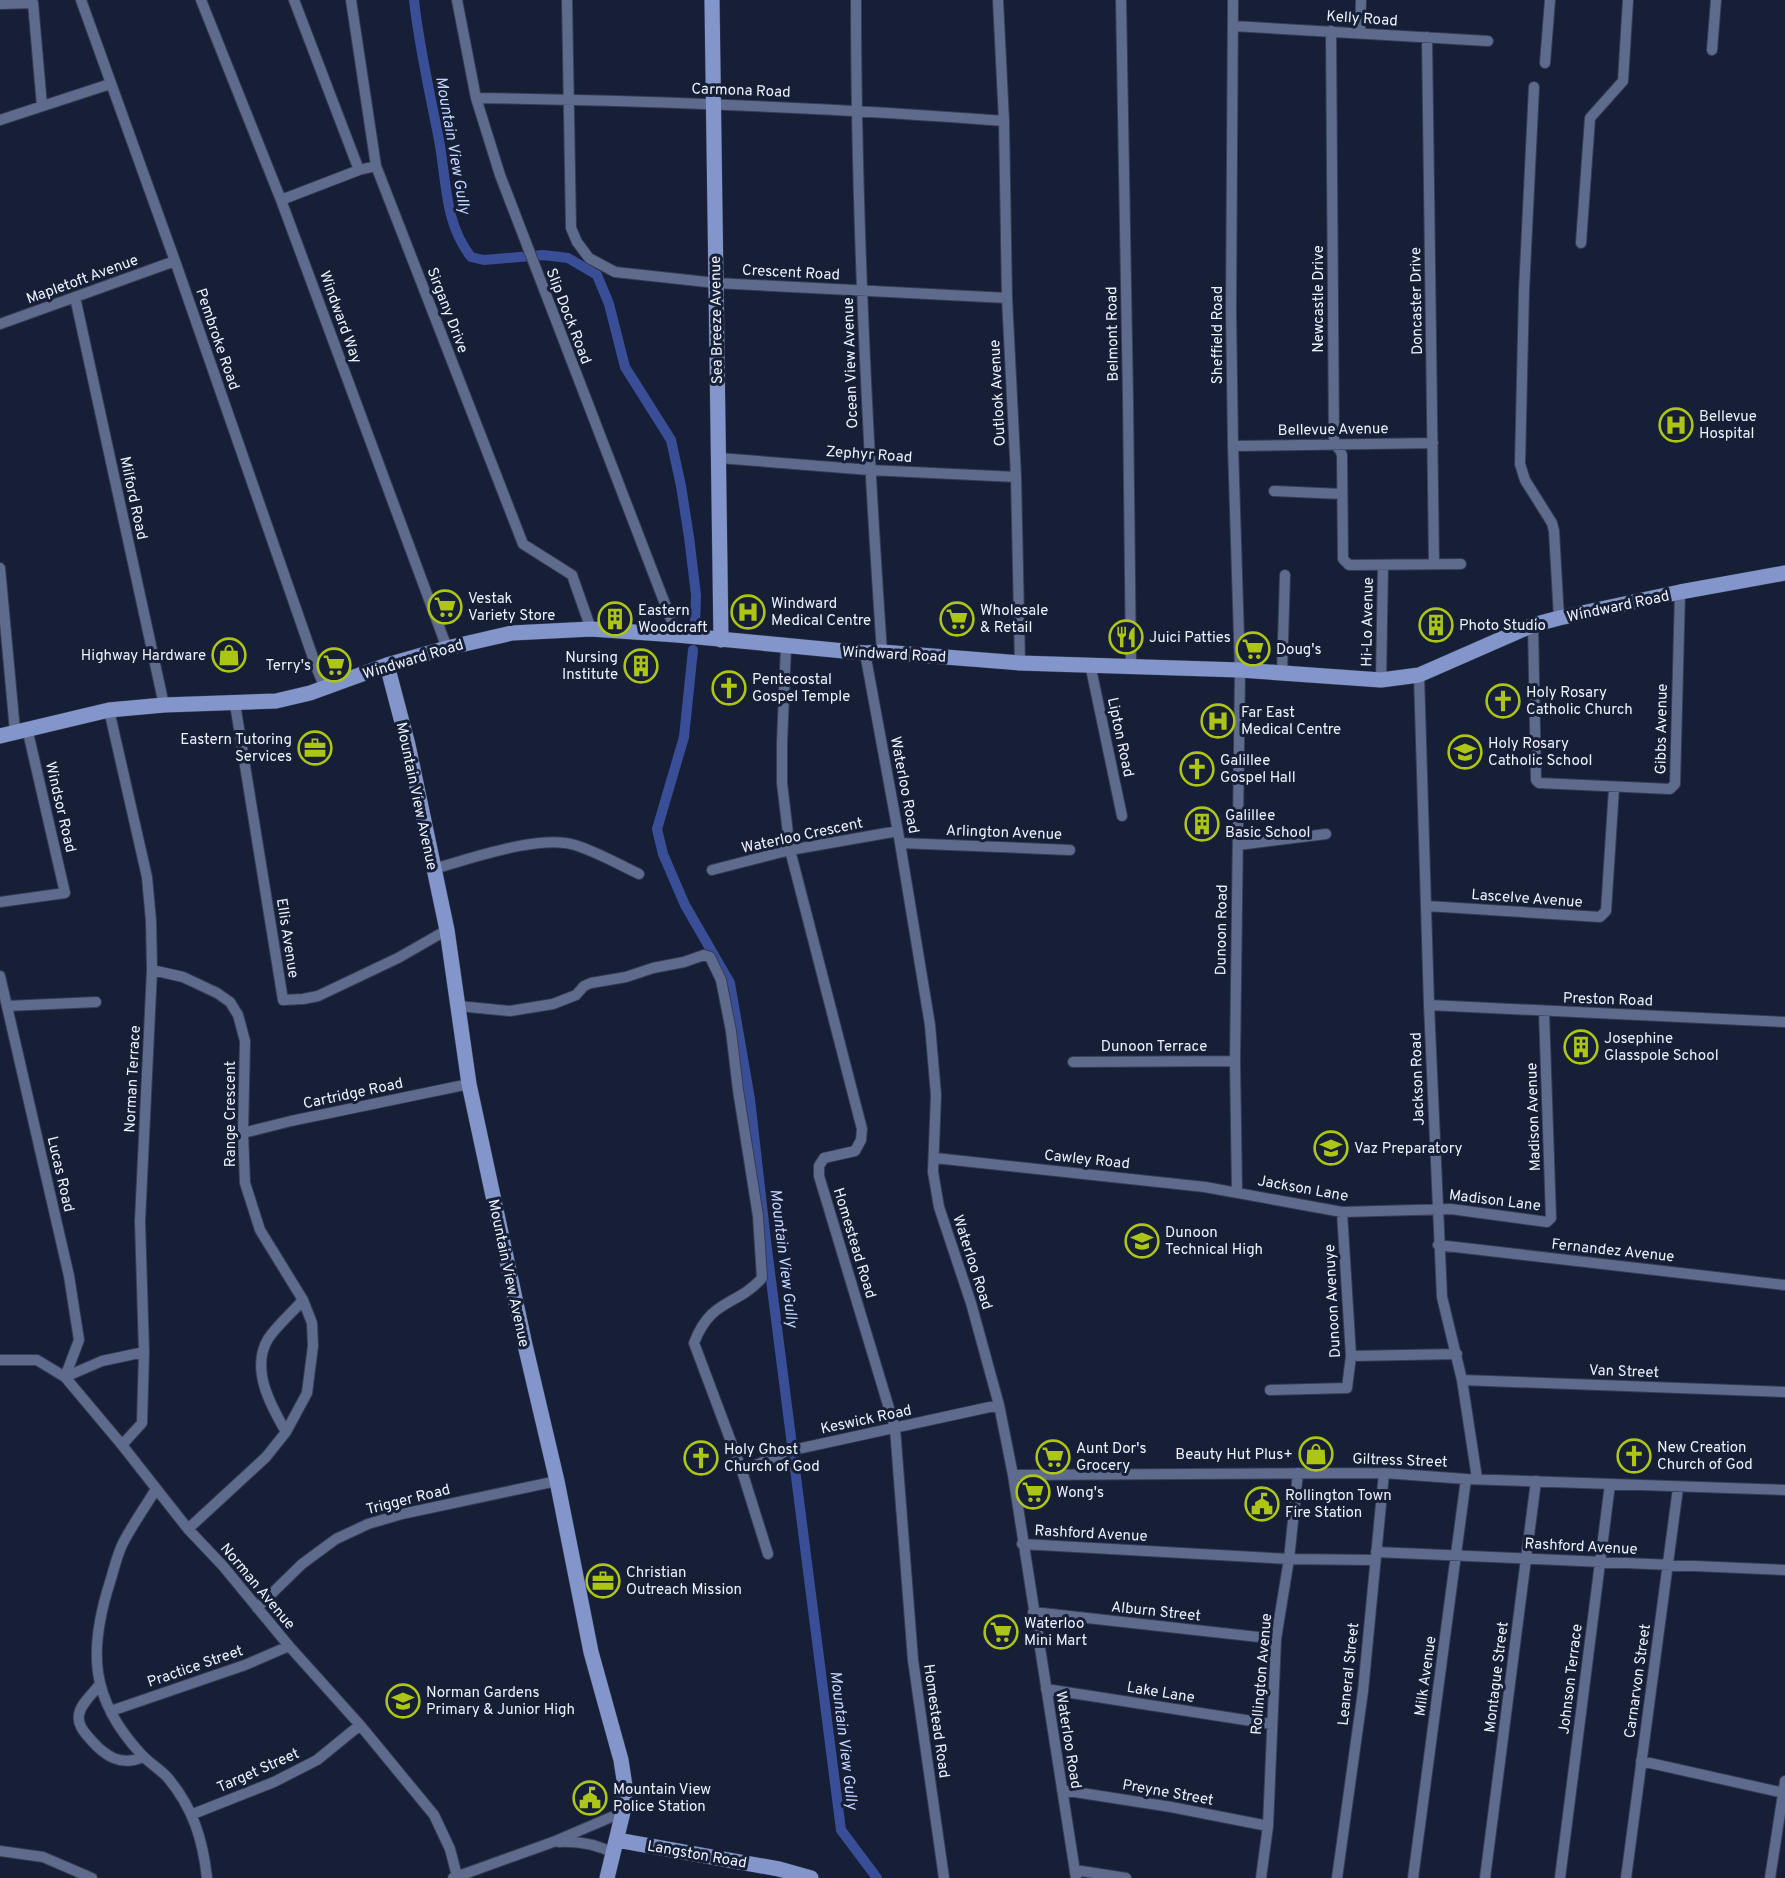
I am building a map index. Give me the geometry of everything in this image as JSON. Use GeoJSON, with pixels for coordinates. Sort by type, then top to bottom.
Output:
{"type":"FeatureCollection","features":[{"type":"Feature","properties":{"kind":"main road","name":"Sea Breeze Avenue"},"geometry":{"type":"LineString","coordinates":[[712,0],[721,640]]}},
{"type":"Feature","properties":{"kind":"main road","name":"Windward Road"},"geometry":{"type":"LineString","coordinates":[[0,736],[110,710],[164,705],[276,701],[325,688],[387,665],[512,633],[591,629],[865,653],[882,652],[1020,663],[1240,670],[1381,680],[1419,675],[1533,625],[1559,618],[1680,592],[1785,573]]}},
{"type":"Feature","properties":{"kind":"main road","name":"Mountain View Avenue"},"geometry":{"type":"LineString","coordinates":[[387,665],[408,745],[447,930],[469,1084],[525,1345],[557,1481],[591,1652],[621,1761],[625,1786],[624,1812],[607,1878]]}},
{"type":"Feature","properties":{"kind":"main road","name":"Langston Road"},"geometry":{"type":"LineString","coordinates":[[615,1847],[779,1869],[811,1878]]}},
{"type":"Feature","properties":{"kind":"street","name":"Pembroke Road"},"geometry":{"type":"LineString","coordinates":[[81,0],[325,688]]}},
{"type":"Feature","properties":{"kind":"street","name":"Windward Way"},"geometry":{"type":"LineString","coordinates":[[201,0],[281,200],[447,648]]}},
{"type":"Feature","properties":{"kind":"street"},"geometry":{"type":"LineString","coordinates":[[294,0],[358,170]]}},
{"type":"Feature","properties":{"kind":"street","name":"Sirgany Drive"},"geometry":{"type":"LineString","coordinates":[[351,0],[376,166],[523,544],[572,574],[591,629]]}},
{"type":"Feature","properties":{"kind":"street","name":"Slip Dock Road"},"geometry":{"type":"LineString","coordinates":[[458,0],[477,99],[500,176],[677,635]]}},
{"type":"Feature","properties":{"kind":"street","name":"Crescent Road"},"geometry":{"type":"LineString","coordinates":[[567,0],[571,228],[577,242],[590,258],[615,272],[716,283],[1007,298]]}},
{"type":"Feature","properties":{"kind":"street","name":"Ocean View Avenue"},"geometry":{"type":"LineString","coordinates":[[856,0],[856,110],[862,291],[870,470],[882,652]]}},
{"type":"Feature","properties":{"kind":"street","name":"Outlook Avenue"},"geometry":{"type":"LineString","coordinates":[[998,0],[1004,121],[1007,298],[1016,477],[1020,663]]}},
{"type":"Feature","properties":{"kind":"street","name":"Belmont Road"},"geometry":{"type":"LineString","coordinates":[[1121,0],[1131,667]]}},
{"type":"Feature","properties":{"kind":"street","name":"Sheffield Road"},"geometry":{"type":"LineString","coordinates":[[1233,0],[1233,446],[1240,670]]}},
{"type":"Feature","properties":{"kind":"street"},"geometry":{"type":"LineString","coordinates":[[1360,33],[1361,0]]}},
{"type":"Feature","properties":{"kind":"street"},"geometry":{"type":"LineString","coordinates":[[1545,63],[1550,0]]}},
{"type":"Feature","properties":{"kind":"street"},"geometry":{"type":"LineString","coordinates":[[1581,243],[1590,118],[1623,81],[1628,0]]}},
{"type":"Feature","properties":{"kind":"street"},"geometry":{"type":"LineString","coordinates":[[1712,50],[1716,0]]}},
{"type":"Feature","properties":{"kind":"street"},"geometry":{"type":"LineString","coordinates":[[0,4],[33,3],[42,106]]}},
{"type":"Feature","properties":{"kind":"street","name":"Kelly Road"},"geometry":{"type":"LineString","coordinates":[[1233,26],[1488,41]]}},
{"type":"Feature","properties":{"kind":"street","name":"Newcastle Drive"},"geometry":{"type":"LineString","coordinates":[[1331,32],[1334,444],[1342,455],[1343,559],[1349,565],[1383,565]]}},
{"type":"Feature","properties":{"kind":"street","name":"Doncaster Drive"},"geometry":{"type":"LineString","coordinates":[[1427,37],[1434,564]]}},
{"type":"Feature","properties":{"kind":"street"},"geometry":{"type":"LineString","coordinates":[[0,120],[110,84]]}},
{"type":"Feature","properties":{"kind":"street"},"geometry":{"type":"LineString","coordinates":[[1534,87],[1524,269],[1520,464],[1525,480],[1552,523],[1559,618]]}},
{"type":"Feature","properties":{"kind":"street","name":"Carmona Road"},"geometry":{"type":"LineString","coordinates":[[477,99],[712,104],[856,110],[1004,121]]}},
{"type":"Feature","properties":{"kind":"street"},"geometry":{"type":"LineString","coordinates":[[281,200],[358,170],[376,166]]}},
{"type":"Feature","properties":{"kind":"street","name":"Mapletoft Avenue"},"geometry":{"type":"LineString","coordinates":[[0,324],[175,261]]}},
{"type":"Feature","properties":{"kind":"street","name":"Milford Road"},"geometry":{"type":"LineString","coordinates":[[75,297],[164,705]]}},
{"type":"Feature","properties":{"kind":"street","name":"Bellevue Avenue"},"geometry":{"type":"LineString","coordinates":[[1233,446],[1433,443]]}},
{"type":"Feature","properties":{"kind":"street","name":"Zephyr Road"},"geometry":{"type":"LineString","coordinates":[[719,458],[870,470],[1016,477]]}},
{"type":"Feature","properties":{"kind":"street"},"geometry":{"type":"LineString","coordinates":[[1274,491],[1342,494]]}},
{"type":"Feature","properties":{"kind":"street"},"geometry":{"type":"LineString","coordinates":[[1383,565],[1461,564]]}},
{"type":"Feature","properties":{"kind":"street","name":"Hi-Lo Avenue"},"geometry":{"type":"LineString","coordinates":[[1381,680],[1383,565]]}},
{"type":"Feature","properties":{"kind":"street","name":"Windsor Road"},"geometry":{"type":"LineString","coordinates":[[0,568],[21,730],[65,893],[0,902]]}},
{"type":"Feature","properties":{"kind":"street"},"geometry":{"type":"LineString","coordinates":[[1282,674],[1285,575]]}},
{"type":"Feature","properties":{"kind":"street","name":"Gibbs Avenue"},"geometry":{"type":"LineString","coordinates":[[1533,625],[1536,780],[1539,783],[1670,789],[1675,784],[1680,592]]}},
{"type":"Feature","properties":{"kind":"street","name":"Homestead Road"},"geometry":{"type":"LineString","coordinates":[[786,646],[782,763],[789,850],[862,1129],[861,1140],[855,1151],[824,1158],[819,1166],[819,1176],[895,1428],[913,1660],[944,1878]]}},
{"type":"Feature","properties":{"kind":"street","name":"Waterloo Road"},"geometry":{"type":"LineString","coordinates":[[865,653],[898,831],[930,1025],[936,1095],[933,1172],[939,1208],[971,1303],[999,1405],[1013,1475],[1076,1874]]}},
{"type":"Feature","properties":{"kind":"street","name":"Lipton Road"},"geometry":{"type":"LineString","coordinates":[[1090,664],[1122,816]]}},
{"type":"Feature","properties":{"kind":"street","name":"Dunoon Road"},"geometry":{"type":"LineString","coordinates":[[1237,1191],[1234,1061],[1240,670]]}},
{"type":"Feature","properties":{"kind":"street","name":"Jackson Road"},"geometry":{"type":"LineString","coordinates":[[1419,675],[1438,1245],[1442,1297],[1462,1380],[1472,1478]]}},
{"type":"Feature","properties":{"kind":"street","name":"Ellis Avenue"},"geometry":{"type":"LineString","coordinates":[[235,704],[282,1000],[318,996],[398,958],[447,930]]}},
{"type":"Feature","properties":{"kind":"street","name":"Norman Terrace"},"geometry":{"type":"LineString","coordinates":[[110,710],[147,877],[152,970],[140,1221],[144,1352],[142,1423],[122,1445]]}},
{"type":"Feature","properties":{"kind":"street","name":"Lascelve Avenue"},"geometry":{"type":"LineString","coordinates":[[1427,906],[1600,917],[1606,911],[1614,788]]}},
{"type":"Feature","properties":{"kind":"street","name":"Waterloo Crescent"},"geometry":{"type":"LineString","coordinates":[[712,870],[789,850],[898,831]]}},
{"type":"Feature","properties":{"kind":"street"},"geometry":{"type":"LineString","coordinates":[[1238,845],[1326,834]]}},
{"type":"Feature","properties":{"kind":"street"},"geometry":{"type":"LineString","coordinates":[[433,869],[535,843],[557,842],[574,844],[639,874]]}},
{"type":"Feature","properties":{"kind":"street","name":"Arlington Avenue"},"geometry":{"type":"LineString","coordinates":[[900,843],[1070,850]]}},
{"type":"Feature","properties":{"kind":"street"},"geometry":{"type":"LineString","coordinates":[[458,1006],[510,1011],[553,1004],[576,995],[584,986],[591,983],[626,977],[704,955],[710,957],[721,980],[731,1031],[758,1216],[762,1278],[756,1285],[715,1309],[704,1322],[694,1343],[742,1471],[768,1554]]}},
{"type":"Feature","properties":{"kind":"street","name":"Range Crescent"},"geometry":{"type":"LineString","coordinates":[[152,970],[183,977],[217,993],[230,1002],[238,1015],[245,1041],[243,1132],[245,1183],[260,1230],[303,1300],[312,1323],[313,1346],[307,1392],[286,1432],[266,1456],[188,1529]]}},
{"type":"Feature","properties":{"kind":"street","name":"Lucas Road"},"geometry":{"type":"LineString","coordinates":[[0,976],[69,1276],[79,1340],[65,1377]]}},
{"type":"Feature","properties":{"kind":"street"},"geometry":{"type":"LineString","coordinates":[[7,1006],[96,1002]]}},
{"type":"Feature","properties":{"kind":"street","name":"Preston Road"},"geometry":{"type":"LineString","coordinates":[[1429,1005],[1785,1022]]}},
{"type":"Feature","properties":{"kind":"street","name":"Madison Avenue"},"geometry":{"type":"LineString","coordinates":[[1544,1012],[1550,1221]]}},
{"type":"Feature","properties":{"kind":"street","name":"Dunoon Terrace"},"geometry":{"type":"LineString","coordinates":[[1073,1062],[1234,1061]]}},
{"type":"Feature","properties":{"kind":"street","name":"Cartridge Road"},"geometry":{"type":"LineString","coordinates":[[243,1132],[469,1084]]}},
{"type":"Feature","properties":{"kind":"street","name":"Cawley Road"},"geometry":{"type":"LineString","coordinates":[[935,1158],[1237,1191]]}},
{"type":"Feature","properties":{"kind":"street","name":"Jackson Lane"},"geometry":{"type":"LineString","coordinates":[[1237,1191],[1342,1212],[1437,1209]]}},
{"type":"Feature","properties":{"kind":"street","name":"Madison Lane"},"geometry":{"type":"LineString","coordinates":[[1437,1209],[1550,1221]]}},
{"type":"Feature","properties":{"kind":"street","name":"Dunoon Avenuye"},"geometry":{"type":"LineString","coordinates":[[1270,1390],[1347,1388],[1352,1356],[1342,1212]]}},
{"type":"Feature","properties":{"kind":"street","name":"Fernandez Avenue"},"geometry":{"type":"LineString","coordinates":[[1438,1245],[1785,1285]]}},
{"type":"Feature","properties":{"kind":"street"},"geometry":{"type":"LineString","coordinates":[[286,1432],[268,1395],[261,1361],[269,1337],[303,1300]]}},
{"type":"Feature","properties":{"kind":"street"},"geometry":{"type":"LineString","coordinates":[[65,1377],[102,1361],[144,1352]]}},
{"type":"Feature","properties":{"kind":"street"},"geometry":{"type":"LineString","coordinates":[[1352,1356],[1457,1354]]}},
{"type":"Feature","properties":{"kind":"street","name":"Norman Avenue"},"geometry":{"type":"LineString","coordinates":[[0,1360],[37,1360],[65,1377],[188,1529],[223,1566],[289,1646],[360,1725],[434,1815],[450,1849],[455,1877]]}},
{"type":"Feature","properties":{"kind":"street","name":"Van Street"},"geometry":{"type":"LineString","coordinates":[[1462,1380],[1785,1392]]}},
{"type":"Feature","properties":{"kind":"street","name":"Keswick Road"},"geometry":{"type":"LineString","coordinates":[[742,1471],[786,1452],[999,1405]]}},
{"type":"Feature","properties":{"kind":"street","name":"Rollington Avenue"},"geometry":{"type":"LineString","coordinates":[[1261,1878],[1268,1826],[1276,1639],[1289,1559],[1298,1473]]}},
{"type":"Feature","properties":{"kind":"street","name":"Giltress Street"},"geometry":{"type":"LineString","coordinates":[[1013,1475],[1384,1473],[1678,1488],[1785,1490]]}},
{"type":"Feature","properties":{"kind":"street","name":"Leaneral Street"},"geometry":{"type":"LineString","coordinates":[[1337,1878],[1363,1691],[1384,1473]]}},
{"type":"Feature","properties":{"kind":"street","name":"Milk Avenue"},"geometry":{"type":"LineString","coordinates":[[1413,1878],[1456,1555],[1472,1478]]}},
{"type":"Feature","properties":{"kind":"street","name":"Montague Street"},"geometry":{"type":"LineString","coordinates":[[1485,1878],[1536,1480]]}},
{"type":"Feature","properties":{"kind":"street","name":"Trigger Road"},"geometry":{"type":"LineString","coordinates":[[257,1608],[302,1564],[336,1539],[368,1524],[402,1514],[557,1481]]}},
{"type":"Feature","properties":{"kind":"street","name":"Johnson Terrace"},"geometry":{"type":"LineString","coordinates":[[1560,1878],[1610,1484]]}},
{"type":"Feature","properties":{"kind":"street","name":"Carnarvon Street"},"geometry":{"type":"LineString","coordinates":[[1626,1878],[1678,1488]]}},
{"type":"Feature","properties":{"kind":"street"},"geometry":{"type":"LineString","coordinates":[[156,1489],[122,1545],[102,1607],[96,1657],[99,1685],[123,1734],[142,1757],[167,1777],[193,1814],[205,1853],[207,1878]]}},
{"type":"Feature","properties":{"kind":"street","name":"Rashford Avenue"},"geometry":{"type":"LineString","coordinates":[[1023,1544],[1289,1559],[1456,1555],[1785,1570]]}},
{"type":"Feature","properties":{"kind":"street","name":"Alburn Street"},"geometry":{"type":"LineString","coordinates":[[1033,1612],[1276,1639]]}},
{"type":"Feature","properties":{"kind":"street","name":"Practice Street"},"geometry":{"type":"LineString","coordinates":[[111,1711],[245,1665],[289,1646]]}},
{"type":"Feature","properties":{"kind":"street"},"geometry":{"type":"LineString","coordinates":[[99,1685],[78,1714],[81,1728],[103,1754],[113,1759],[135,1761],[142,1757]]}},
{"type":"Feature","properties":{"kind":"street","name":"Lake Lane"},"geometry":{"type":"LineString","coordinates":[[1046,1689],[1271,1724]]}},
{"type":"Feature","properties":{"kind":"street","name":"Target Street"},"geometry":{"type":"LineString","coordinates":[[193,1814],[274,1782],[318,1760],[360,1725]]}},
{"type":"Feature","properties":{"kind":"street"},"geometry":{"type":"LineString","coordinates":[[1641,1761],[1784,1792]]}},
{"type":"Feature","properties":{"kind":"street"},"geometry":{"type":"LineString","coordinates":[[1770,1878],[1785,1780]]}},
{"type":"Feature","properties":{"kind":"street","name":"Preyne Street"},"geometry":{"type":"LineString","coordinates":[[1062,1790],[1172,1807],[1268,1826]]}},
{"type":"Feature","properties":{"kind":"street"},"geometry":{"type":"LineString","coordinates":[[455,1877],[553,1842],[624,1812]]}},
{"type":"Feature","properties":{"kind":"street"},"geometry":{"type":"LineString","coordinates":[[553,1842],[615,1847]]}},
{"type":"Feature","properties":{"kind":"street"},"geometry":{"type":"LineString","coordinates":[[0,1851],[43,1857],[92,1878]]}},
{"type":"Feature","properties":{"kind":"street"},"geometry":{"type":"LineString","coordinates":[[1076,1874],[1126,1878]]}},
{"type":"Feature","properties":{"kind":"waterway","name":"Mountain View Gully"},"geometry":{"type":"LineString","coordinates":[[414,0],[448,201],[462,244],[471,257],[484,260],[543,255],[568,258],[597,275],[609,304],[625,367],[671,440],[689,537],[696,595],[695,626]]}},
{"type":"Feature","properties":{"kind":"waterway","name":"Mountain View Gully"},"geometry":{"type":"LineString","coordinates":[[693,650],[684,737],[657,829],[663,854],[685,905],[730,983],[750,1099],[841,1830],[877,1878]]}},
{"type":"Feature","properties":{"kind":"place","name":"Bellevue Hospital"},"geometry":{"type":"Point","coordinates":[1676,425]}},
{"type":"Feature","properties":{"kind":"place","name":"Vestak Variety Store"},"geometry":{"type":"Point","coordinates":[445,607]}},
{"type":"Feature","properties":{"kind":"place","name":"Windward Medical Centre"},"geometry":{"type":"Point","coordinates":[748,612]}},
{"type":"Feature","properties":{"kind":"place","name":"Eastern Woodcraft"},"geometry":{"type":"Point","coordinates":[615,619]}},
{"type":"Feature","properties":{"kind":"place","name":"Wholesale & Retail"},"geometry":{"type":"Point","coordinates":[957,619]}},
{"type":"Feature","properties":{"kind":"place","name":"Photo Studio"},"geometry":{"type":"Point","coordinates":[1436,625]}},
{"type":"Feature","properties":{"kind":"place","name":"Juici Patties"},"geometry":{"type":"Point","coordinates":[1126,637]}},
{"type":"Feature","properties":{"kind":"place","name":"Doug's"},"geometry":{"type":"Point","coordinates":[1253,649]}},
{"type":"Feature","properties":{"kind":"place","name":"Highway Hardware"},"geometry":{"type":"Point","coordinates":[229,655]}},
{"type":"Feature","properties":{"kind":"place","name":"Terry's"},"geometry":{"type":"Point","coordinates":[334,665]}},
{"type":"Feature","properties":{"kind":"place","name":"Nursing Institute"},"geometry":{"type":"Point","coordinates":[641,666]}},
{"type":"Feature","properties":{"kind":"place","name":"Pentecostal Gospel Temple"},"geometry":{"type":"Point","coordinates":[729,688]}},
{"type":"Feature","properties":{"kind":"place","name":"Holy Rosary Catholic Church"},"geometry":{"type":"Point","coordinates":[1503,701]}},
{"type":"Feature","properties":{"kind":"place","name":"Far East Medical Centre"},"geometry":{"type":"Point","coordinates":[1218,721]}},
{"type":"Feature","properties":{"kind":"place","name":"Eastern Tutoring Services"},"geometry":{"type":"Point","coordinates":[315,748]}},
{"type":"Feature","properties":{"kind":"place","name":"Holy Rosary Catholic School"},"geometry":{"type":"Point","coordinates":[1465,752]}},
{"type":"Feature","properties":{"kind":"place","name":"Galillee Gospel Hall"},"geometry":{"type":"Point","coordinates":[1197,769]}},
{"type":"Feature","properties":{"kind":"place","name":"Galillee Basic School"},"geometry":{"type":"Point","coordinates":[1202,824]}},
{"type":"Feature","properties":{"kind":"place","name":"Josephine Glasspole School"},"geometry":{"type":"Point","coordinates":[1581,1047]}},
{"type":"Feature","properties":{"kind":"place","name":"Vaz Preparatory"},"geometry":{"type":"Point","coordinates":[1331,1148]}},
{"type":"Feature","properties":{"kind":"place","name":"Dunoon Technical High"},"geometry":{"type":"Point","coordinates":[1142,1241]}},
{"type":"Feature","properties":{"kind":"place","name":"Beauty Hut Plus+"},"geometry":{"type":"Point","coordinates":[1316,1454]}},
{"type":"Feature","properties":{"kind":"place","name":"New Creation Church of God"},"geometry":{"type":"Point","coordinates":[1634,1456]}},
{"type":"Feature","properties":{"kind":"place","name":"Aunt Dor's Grocery"},"geometry":{"type":"Point","coordinates":[1053,1457]}},
{"type":"Feature","properties":{"kind":"place","name":"Holy Ghost Church of God"},"geometry":{"type":"Point","coordinates":[701,1458]}},
{"type":"Feature","properties":{"kind":"place","name":"Wong's"},"geometry":{"type":"Point","coordinates":[1033,1492]}},
{"type":"Feature","properties":{"kind":"place","name":"Rollington Town Fire Station"},"geometry":{"type":"Point","coordinates":[1262,1504]}},
{"type":"Feature","properties":{"kind":"place","name":"Christian Outreach Mission"},"geometry":{"type":"Point","coordinates":[603,1581]}},
{"type":"Feature","properties":{"kind":"place","name":"Waterloo Mini Mart"},"geometry":{"type":"Point","coordinates":[1001,1632]}},
{"type":"Feature","properties":{"kind":"place","name":"Norman Gardens Primary & Junior High"},"geometry":{"type":"Point","coordinates":[403,1701]}},
{"type":"Feature","properties":{"kind":"place","name":"Mountain View Police Station"},"geometry":{"type":"Point","coordinates":[590,1798]}}]}
